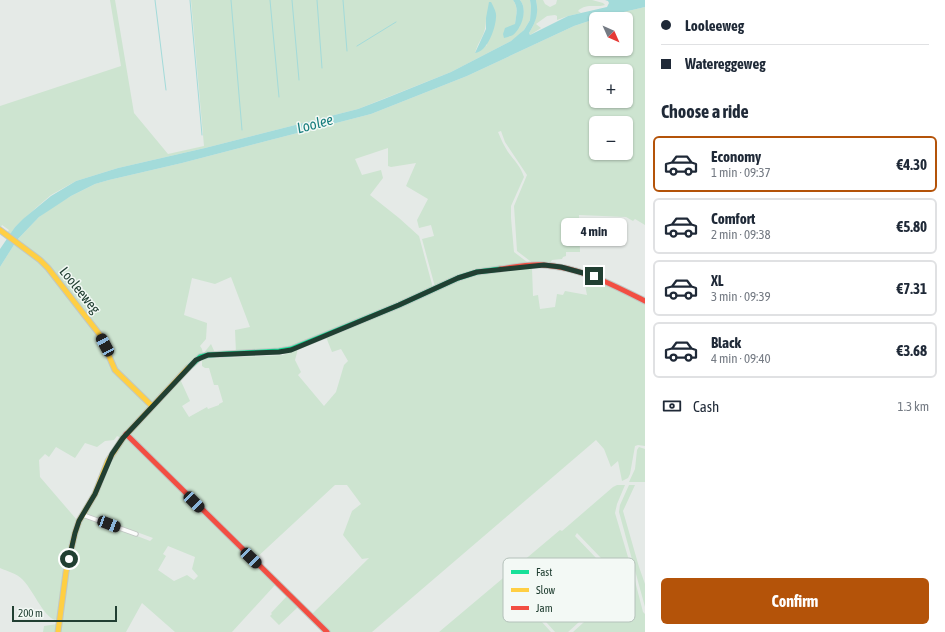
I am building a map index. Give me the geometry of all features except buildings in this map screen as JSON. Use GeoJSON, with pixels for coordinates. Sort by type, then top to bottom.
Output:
{"type":"FeatureCollection","features":[{"type":"Feature","properties":{"kind":"street","name":"Looleeweg"},"geometry":{"type":"LineString","coordinates":[[0,230],[40,260],[48,268],[100,335],[115,370],[152,406]]}},
{"type":"Feature","properties":{"kind":"street"},"geometry":{"type":"LineString","coordinates":[[58,632],[64,602],[66,572],[75,533],[95,494],[108,461],[126,434],[200,357],[208,355],[279,352],[291,350],[399,305],[458,278],[477,272],[533,265],[561,267],[594,276],[645,301]]}},
{"type":"Feature","properties":{"kind":"street"},"geometry":{"type":"LineString","coordinates":[[126,434],[327,632]]}},
{"type":"Feature","properties":{"kind":"street"},"geometry":{"type":"LineString","coordinates":[[83,515],[136,534]]}},
{"type":"Feature","properties":{"kind":"green space"},"geometry":{"type":"Polygon","coordinates":[[[110,0],[115,0],[134,113],[168,154],[204,146],[191,0],[513,0],[517,9],[515,24],[519,28],[524,10],[520,0],[530,0],[530,20],[518,36],[451,72],[358,109],[205,148],[118,168],[76,181],[51,195],[15,227],[10,235],[7,233],[9,230],[2,225],[0,229],[0,106],[121,66],[110,0]],[[486,18],[484,33],[475,53],[487,45],[486,18]]]}},
{"type":"Feature","properties":{"kind":"green space"},"geometry":{"type":"Polygon","coordinates":[[[536,0],[543,0],[545,4],[550,7],[556,4],[557,0],[592,0],[605,5],[584,7],[578,11],[581,13],[557,20],[557,16],[555,15],[547,16],[536,24],[541,28],[530,35],[529,33],[536,17],[536,0]]]}},
{"type":"Feature","properties":{"kind":"green space"},"geometry":{"type":"Polygon","coordinates":[[[645,7],[645,225],[635,219],[633,221],[626,217],[579,215],[580,252],[566,252],[566,256],[562,259],[552,260],[550,263],[534,264],[517,251],[514,206],[527,175],[505,142],[501,131],[498,132],[504,145],[523,173],[524,177],[511,206],[514,252],[531,265],[475,271],[435,287],[422,239],[434,236],[431,225],[419,228],[417,220],[428,199],[406,186],[416,163],[391,167],[388,166],[388,148],[355,159],[362,175],[381,170],[383,178],[370,195],[419,236],[433,288],[382,311],[285,349],[236,353],[235,330],[250,327],[231,277],[215,284],[192,278],[184,315],[207,323],[206,339],[200,346],[203,354],[211,344],[215,353],[202,355],[153,403],[118,371],[101,333],[53,272],[17,240],[39,217],[51,208],[95,184],[371,114],[467,76],[574,26],[589,21],[589,56],[633,56],[633,12],[624,12],[645,7]]]}},
{"type":"Feature","properties":{"kind":"green space"},"geometry":{"type":"Polygon","coordinates":[[[15,243],[44,265],[100,339],[113,371],[148,404],[149,407],[121,438],[117,436],[114,440],[105,441],[97,447],[85,443],[75,458],[56,447],[49,457],[45,454],[39,460],[40,477],[77,520],[58,618],[55,620],[46,613],[26,583],[20,577],[0,568],[0,267],[15,243]]]}},
{"type":"Feature","properties":{"kind":"green space"},"geometry":{"type":"Polygon","coordinates":[[[532,268],[533,296],[538,295],[540,309],[555,307],[557,294],[563,295],[565,291],[587,295],[583,275],[645,303],[645,446],[635,446],[630,474],[628,478],[622,481],[618,461],[611,467],[604,449],[596,440],[372,632],[328,632],[311,615],[369,558],[362,559],[343,535],[352,511],[361,504],[347,485],[335,485],[254,560],[130,434],[180,379],[190,401],[182,406],[189,417],[207,407],[208,409],[223,402],[218,385],[214,385],[209,368],[202,366],[202,359],[283,355],[298,349],[295,360],[301,372],[298,375],[324,406],[336,392],[344,365],[348,361],[341,349],[332,352],[326,337],[463,279],[479,274],[532,268]]]}},
{"type":"Feature","properties":{"kind":"green space"},"geometry":{"type":"Polygon","coordinates":[[[126,438],[151,460],[275,585],[232,632],[175,632],[142,603],[126,632],[58,632],[67,569],[78,524],[83,515],[150,541],[153,538],[85,513],[108,463],[126,438]],[[168,546],[163,554],[166,556],[158,570],[174,581],[187,575],[194,580],[198,576],[192,569],[195,557],[168,546]]]}},
{"type":"Feature","properties":{"kind":"green space"},"geometry":{"type":"Polygon","coordinates":[[[639,447],[645,449],[645,482],[629,482],[635,469],[637,450],[639,447]]]}},
{"type":"Feature","properties":{"kind":"green space"},"geometry":{"type":"Polygon","coordinates":[[[617,485],[625,485],[615,513],[628,558],[601,558],[577,533],[575,536],[596,558],[527,558],[560,530],[562,531],[617,485]]]}},
{"type":"Feature","properties":{"kind":"green space"},"geometry":{"type":"Polygon","coordinates":[[[629,485],[635,485],[623,511],[645,584],[645,607],[635,570],[635,558],[632,558],[619,512],[620,505],[629,485]]]}},
{"type":"Feature","properties":{"kind":"green space"},"geometry":{"type":"Polygon","coordinates":[[[503,578],[503,622],[542,622],[551,632],[439,632],[503,578]]]}},
{"type":"Feature","properties":{"kind":"green space"},"geometry":{"type":"Polygon","coordinates":[[[635,581],[643,612],[645,614],[645,632],[573,632],[584,622],[635,622],[635,581]]]}},
{"type":"Feature","properties":{"kind":"green space"},"geometry":{"type":"Polygon","coordinates":[[[287,596],[298,607],[279,625],[270,616],[287,596]]]}},
{"type":"Feature","properties":{"kind":"green space"},"geometry":{"type":"Polygon","coordinates":[[[546,622],[579,622],[568,632],[555,632],[546,622]]]}},
{"type":"Feature","properties":{"kind":"green space"},"geometry":{"type":"Polygon","coordinates":[[[57,624],[55,632],[43,632],[44,626],[57,624]]]}},
{"type":"Feature","properties":{"kind":"water"},"geometry":{"type":"Polygon","coordinates":[[[513,0],[520,0],[524,8],[523,18],[516,32],[513,35],[504,38],[503,34],[505,28],[515,24],[517,9],[513,0]]]}},
{"type":"Feature","properties":{"kind":"water","name":"Loolee"},"geometry":{"type":"Polygon","coordinates":[[[530,0],[536,0],[537,13],[529,33],[530,35],[568,16],[607,7],[609,3],[605,0],[645,0],[645,7],[624,12],[589,12],[589,21],[574,26],[467,76],[371,114],[95,184],[71,196],[39,217],[17,240],[0,267],[0,249],[15,227],[51,196],[76,181],[118,168],[205,148],[358,109],[451,72],[511,41],[524,30],[530,20],[530,0]]]}},
{"type":"Feature","properties":{"kind":"water"},"geometry":{"type":"Polygon","coordinates":[[[489,2],[491,2],[496,12],[495,25],[488,43],[484,48],[475,53],[486,29],[486,18],[489,2]]]}},
{"type":"Feature","properties":{"kind":"waterway"},"geometry":{"type":"LineString","coordinates":[[155,0],[166,90]]}},
{"type":"Feature","properties":{"kind":"waterway"},"geometry":{"type":"LineString","coordinates":[[190,0],[202,135]]}},
{"type":"Feature","properties":{"kind":"waterway"},"geometry":{"type":"LineString","coordinates":[[231,0],[242,130]]}},
{"type":"Feature","properties":{"kind":"waterway"},"geometry":{"type":"LineString","coordinates":[[270,0],[279,97]]}},
{"type":"Feature","properties":{"kind":"waterway"},"geometry":{"type":"LineString","coordinates":[[292,0],[299,80]]}},
{"type":"Feature","properties":{"kind":"waterway"},"geometry":{"type":"LineString","coordinates":[[317,0],[322,68]]}},
{"type":"Feature","properties":{"kind":"waterway"},"geometry":{"type":"LineString","coordinates":[[343,0],[347,51]]}},
{"type":"Feature","properties":{"kind":"waterway"},"geometry":{"type":"LineString","coordinates":[[357,46],[396,22]]}},
{"type":"Feature","properties":{"kind":"traffic: fast"},"geometry":{"type":"LineString","coordinates":[[188,368],[200,357],[208,355],[291,349],[399,305],[458,278],[477,272],[500,269]]}},
{"type":"Feature","properties":{"kind":"traffic: slow"},"geometry":{"type":"LineString","coordinates":[[0,230],[40,260],[48,268],[100,335],[115,370],[152,406]]}},
{"type":"Feature","properties":{"kind":"traffic: slow"},"geometry":{"type":"LineString","coordinates":[[58,632],[66,572],[75,533],[79,521],[95,494],[108,461],[123,438],[188,368]]}},
{"type":"Feature","properties":{"kind":"traffic: jam"},"geometry":{"type":"LineString","coordinates":[[500,269],[538,265],[557,266],[596,278],[645,301]]}},
{"type":"Feature","properties":{"kind":"traffic: jam"},"geometry":{"type":"LineString","coordinates":[[126,434],[327,632]]}},
{"type":"Feature","properties":{"kind":"route"},"geometry":{"type":"LineString","coordinates":[[69,559],[79,521],[95,494],[108,461],[119,443],[152,406],[200,357],[208,355],[279,352],[291,350],[399,305],[470,273],[532,265],[544,265],[561,267],[594,276]]}}]}
